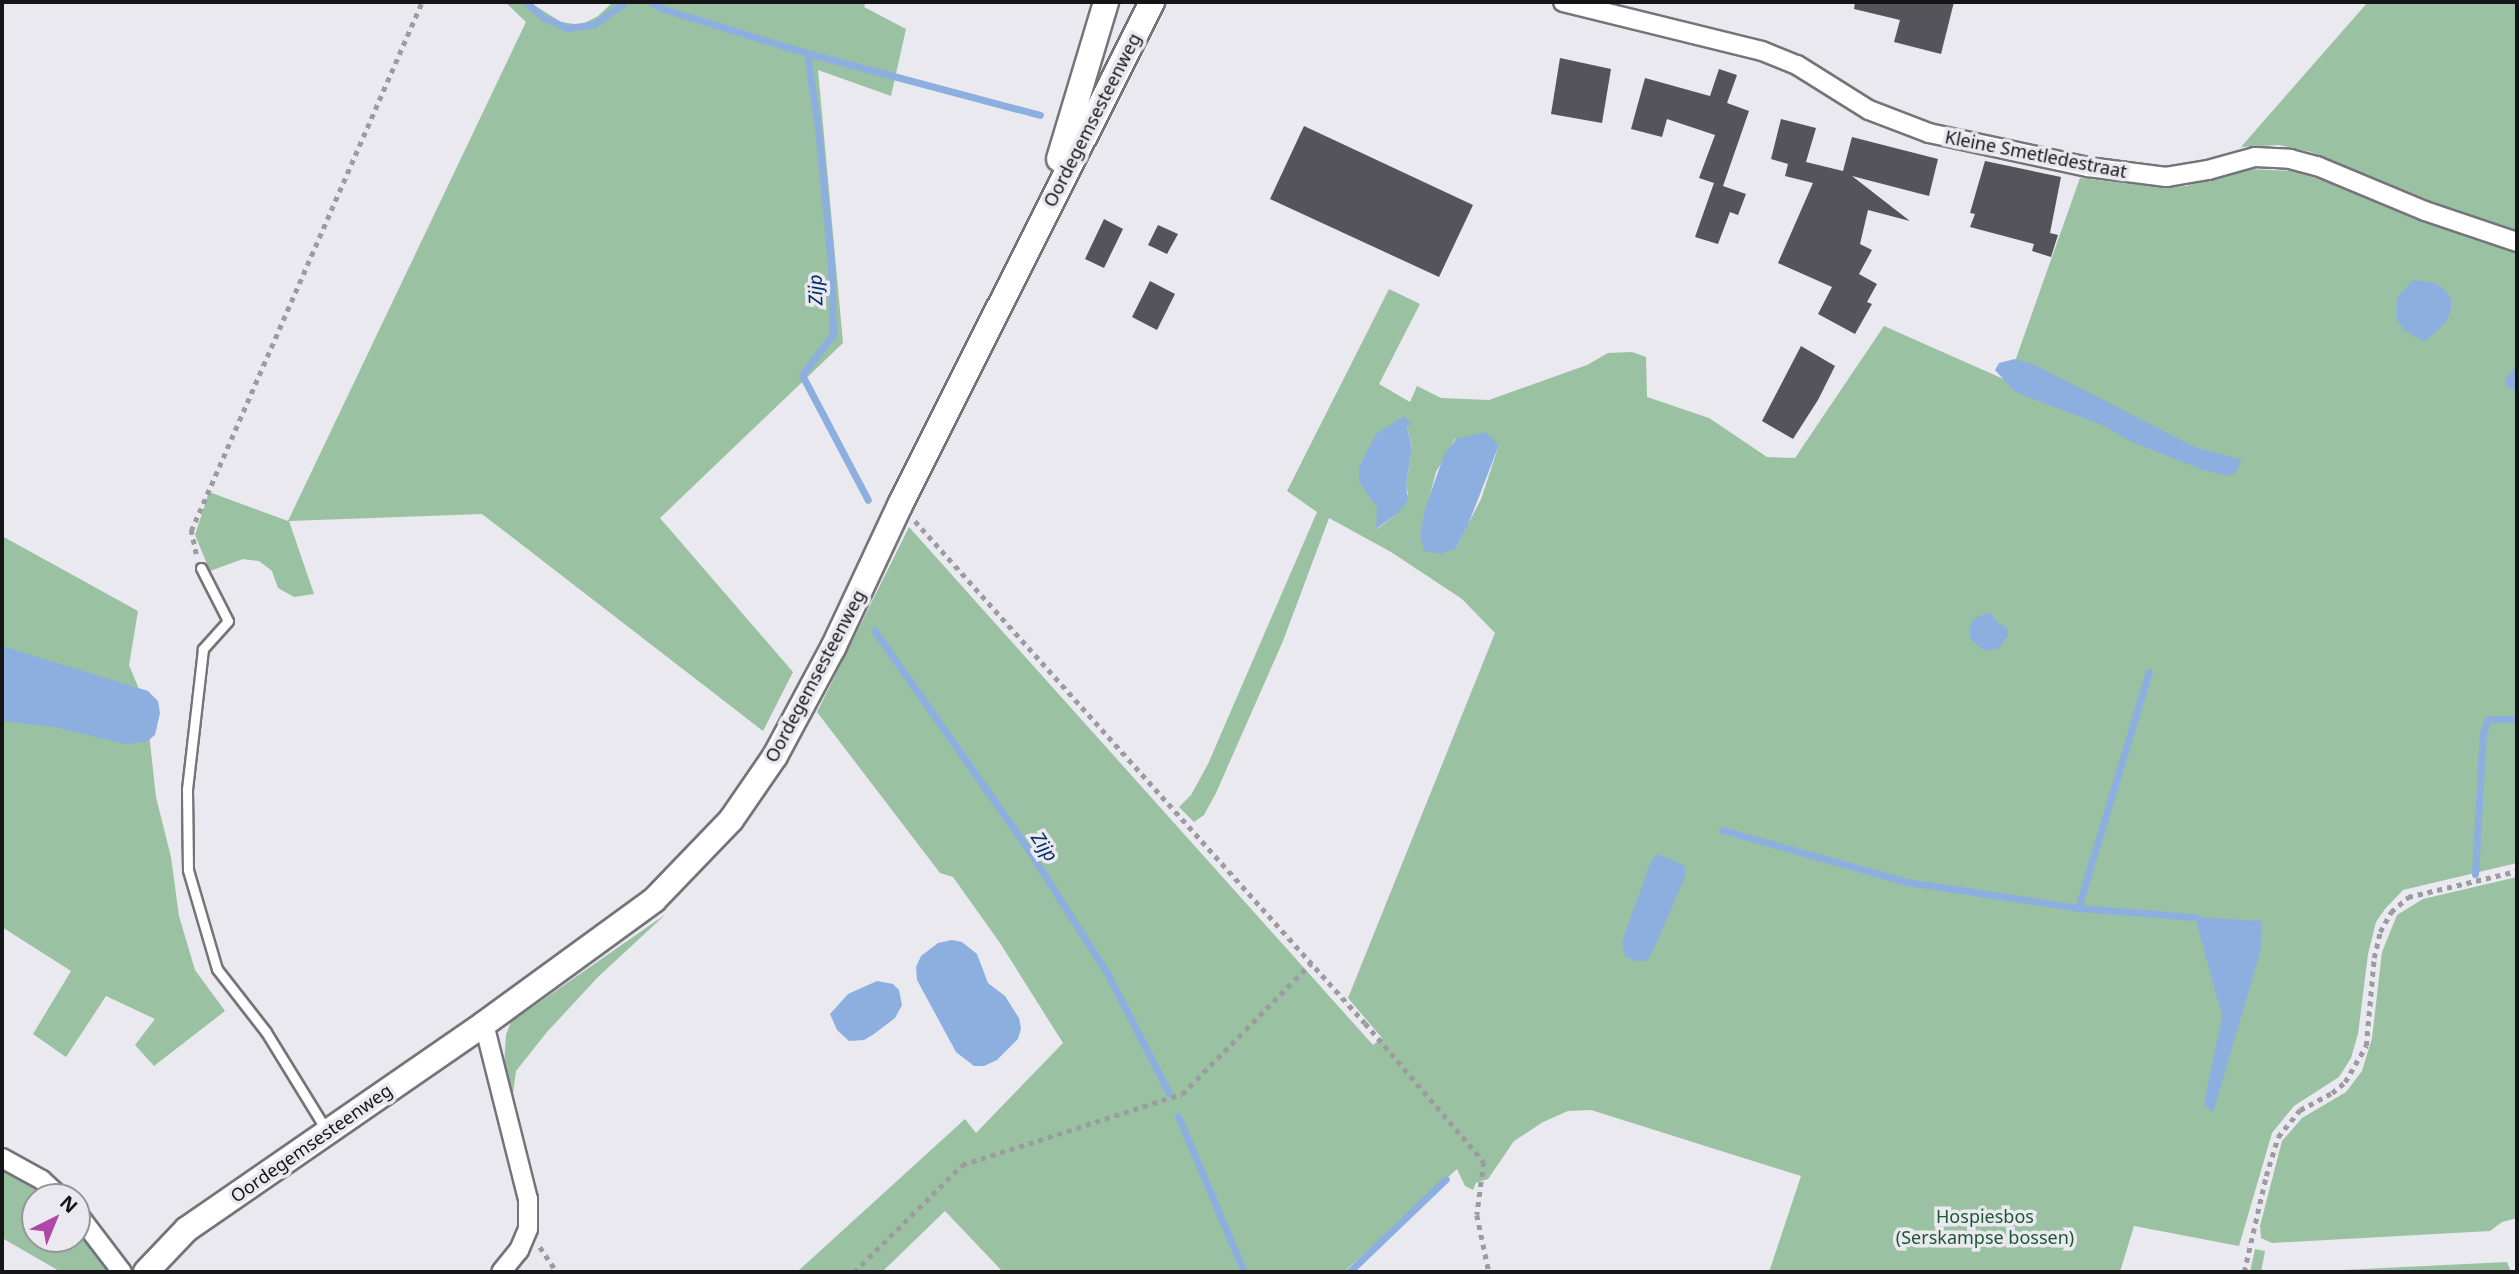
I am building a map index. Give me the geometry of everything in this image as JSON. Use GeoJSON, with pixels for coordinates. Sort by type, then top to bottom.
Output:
{"type":"FeatureCollection","features":[{"type":"Feature","properties":{"kind":"street","name":"Oordegemsesteenweg"},"geometry":{"type":"LineString","coordinates":[[1033,239],[1088,69],[1106,2]]}},
{"type":"Feature","properties":{"kind":"street","name":"Oordegemsesteenweg"},"geometry":{"type":"LineString","coordinates":[[146,1272],[187,1229],[484,1024],[654,900],[731,820],[775,755],[820,672],[900,505],[1152,2]]}},
{"type":"Feature","properties":{"kind":"street","name":"Kleine Smetledestraat"},"geometry":{"type":"LineString","coordinates":[[1563,2],[1762,51],[1797,65],[1869,110],[1929,133],[2088,167],[2166,177],[2208,170],[2255,157],[2291,159],[2317,166],[2425,211],[2517,242]]}},
{"type":"Feature","properties":{"kind":"street"},"geometry":{"type":"LineString","coordinates":[[484,1024],[527,1199],[528,1229],[519,1250],[501,1272]]}},
{"type":"Feature","properties":{"kind":"street"},"geometry":{"type":"LineString","coordinates":[[2,1158],[45,1183]]}},
{"type":"Feature","properties":{"kind":"street"},"geometry":{"type":"LineString","coordinates":[[91,1231],[122,1272]]}},
{"type":"Feature","properties":{"kind":"lane"},"geometry":{"type":"LineString","coordinates":[[201,568],[228,621],[203,649],[187,789],[188,870],[218,969],[266,1032],[327,1132]]}},
{"type":"Feature","properties":{"kind":"path"},"geometry":{"type":"LineString","coordinates":[[201,568],[191,531],[422,2]]}},
{"type":"Feature","properties":{"kind":"path"},"geometry":{"type":"LineString","coordinates":[[900,505],[1311,963],[1484,1162],[1477,1215],[1489,1272]]}},
{"type":"Feature","properties":{"kind":"path"},"geometry":{"type":"LineString","coordinates":[[2244,1272],[2266,1176],[2278,1137],[2300,1110],[2332,1093],[2345,1082],[2363,1053],[2372,1005],[2374,958],[2380,932],[2390,912],[2408,897],[2517,871]]}},
{"type":"Feature","properties":{"kind":"path"},"geometry":{"type":"LineString","coordinates":[[854,1272],[962,1164],[1182,1094],[1311,963]]}},
{"type":"Feature","properties":{"kind":"green space"},"geometry":{"type":"Polygon","coordinates":[[[505,2],[529,2],[561,22],[581,25],[598,16],[613,2],[866,2],[864,7],[906,29],[891,96],[818,70],[843,343],[660,518],[793,672],[763,731],[482,514],[289,521],[314,594],[294,597],[278,588],[272,571],[259,561],[243,559],[210,571],[195,535],[209,492],[288,521],[526,22],[505,2]]]}},
{"type":"Feature","properties":{"kind":"green space"},"geometry":{"type":"Polygon","coordinates":[[[2368,2],[2517,2],[2517,233],[2482,222],[2311,152],[2279,145],[2241,147],[2368,2]]]}},
{"type":"Feature","properties":{"kind":"green space","name":"Hospiesbos (Serskampse bossen)"},"geometry":{"type":"Polygon","coordinates":[[[2249,169],[2295,171],[2517,249],[2517,863],[2403,890],[2385,909],[2376,922],[2368,954],[2358,1034],[2351,1058],[2339,1077],[2294,1106],[2272,1133],[2239,1246],[2134,1226],[2120,1272],[1769,1272],[1801,1176],[1591,1110],[1568,1111],[1543,1122],[1514,1141],[1488,1179],[1476,1183],[1473,1190],[1465,1186],[1457,1169],[1344,1272],[1003,1272],[945,1211],[882,1272],[797,1272],[965,1119],[976,1133],[1063,1043],[1000,943],[953,877],[940,873],[817,712],[909,527],[1373,1045],[1382,1038],[1348,998],[1495,633],[1462,599],[1391,552],[1329,518],[1283,641],[1216,793],[1204,815],[1194,822],[1179,807],[1191,795],[1208,764],[1317,512],[1287,491],[1389,289],[1420,304],[1379,384],[1410,402],[1417,386],[1441,398],[1489,400],[1587,365],[1608,353],[1632,352],[1646,357],[1647,397],[1709,418],[1767,457],[1795,458],[1884,326],[2008,381],[2080,178],[2159,187],[2186,186],[2249,169]],[[1407,427],[1365,455],[1359,466],[1377,508],[1377,529],[1397,514],[1408,494],[1406,486],[1412,447],[1407,427]],[[1455,439],[1436,472],[1420,534],[1456,548],[1481,499],[1499,445],[1455,439]]]}},
{"type":"Feature","properties":{"kind":"green space"},"geometry":{"type":"Polygon","coordinates":[[[2,536],[138,611],[129,665],[146,706],[156,797],[171,857],[179,916],[195,970],[225,1011],[154,1066],[135,1045],[155,1019],[106,996],[66,1057],[33,1034],[71,971],[2,927],[2,536]]]}},
{"type":"Feature","properties":{"kind":"green space"},"geometry":{"type":"Polygon","coordinates":[[[2517,877],[2517,1218],[2502,1222],[2490,1231],[2272,1243],[2261,1238],[2260,1226],[2282,1141],[2302,1118],[2346,1092],[2362,1071],[2372,1038],[2382,952],[2397,915],[2423,899],[2517,877]]]}},
{"type":"Feature","properties":{"kind":"green space"},"geometry":{"type":"Polygon","coordinates":[[[666,914],[598,977],[547,1032],[516,1071],[513,1094],[504,1066],[506,1035],[511,1022],[666,914]]]}},
{"type":"Feature","properties":{"kind":"green space"},"geometry":{"type":"Polygon","coordinates":[[[2,1166],[28,1183],[21,1183],[21,1249],[2,1238],[2,1166]]]}},
{"type":"Feature","properties":{"kind":"green space"},"geometry":{"type":"Polygon","coordinates":[[[91,1243],[112,1272],[61,1272],[28,1253],[91,1253],[91,1243]]]}},
{"type":"Feature","properties":{"kind":"green space"},"geometry":{"type":"Polygon","coordinates":[[[2255,1249],[2265,1251],[2261,1272],[2250,1272],[2255,1249]]]}},
{"type":"Feature","properties":{"kind":"green space"},"geometry":{"type":"Polygon","coordinates":[[[2507,1262],[2511,1272],[2303,1272],[2507,1262]]]}},
{"type":"Feature","properties":{"kind":"water"},"geometry":{"type":"Polygon","coordinates":[[[2413,280],[2434,283],[2444,289],[2451,299],[2451,311],[2444,324],[2424,342],[2404,330],[2396,318],[2397,298],[2413,280]]]}},
{"type":"Feature","properties":{"kind":"water"},"geometry":{"type":"Polygon","coordinates":[[[2015,359],[2035,365],[2195,447],[2241,460],[2236,473],[2226,476],[2203,470],[2130,441],[2102,425],[2015,392],[1995,370],[1999,363],[2015,359]]]}},
{"type":"Feature","properties":{"kind":"water"},"geometry":{"type":"Polygon","coordinates":[[[2517,365],[2517,392],[2506,386],[2505,380],[2517,365]]]}},
{"type":"Feature","properties":{"kind":"water"},"geometry":{"type":"Polygon","coordinates":[[[1404,416],[1411,424],[1407,427],[1412,448],[1406,485],[1408,500],[1397,514],[1376,529],[1377,508],[1359,481],[1359,466],[1376,434],[1404,416]]]}},
{"type":"Feature","properties":{"kind":"water"},"geometry":{"type":"Polygon","coordinates":[[[1485,432],[1499,445],[1468,525],[1456,548],[1440,554],[1424,551],[1420,534],[1425,509],[1444,455],[1456,439],[1485,432]]]}},
{"type":"Feature","properties":{"kind":"water"},"geometry":{"type":"Polygon","coordinates":[[[1990,612],[1997,622],[2007,628],[2008,635],[2000,648],[1985,651],[1971,640],[1969,627],[1975,618],[1990,612]]]}},
{"type":"Feature","properties":{"kind":"water"},"geometry":{"type":"Polygon","coordinates":[[[2,646],[148,691],[158,701],[160,713],[155,735],[146,742],[125,744],[55,727],[2,721],[2,646]]]}},
{"type":"Feature","properties":{"kind":"water"},"geometry":{"type":"Polygon","coordinates":[[[1657,854],[1684,865],[1686,875],[1651,955],[1646,961],[1635,961],[1625,956],[1622,942],[1651,861],[1657,854]]]}},
{"type":"Feature","properties":{"kind":"water"},"geometry":{"type":"Polygon","coordinates":[[[2195,917],[2262,921],[2261,949],[2213,1113],[2204,1104],[2222,1016],[2195,917]]]}},
{"type":"Feature","properties":{"kind":"water"},"geometry":{"type":"Polygon","coordinates":[[[952,940],[962,942],[977,954],[988,983],[1005,996],[1019,1018],[1021,1028],[1018,1039],[997,1060],[984,1066],[974,1066],[956,1052],[917,980],[916,967],[921,956],[938,943],[952,940]]]}},
{"type":"Feature","properties":{"kind":"water"},"geometry":{"type":"Polygon","coordinates":[[[877,981],[893,984],[899,990],[902,1005],[895,1018],[874,1034],[864,1040],[849,1041],[837,1030],[830,1014],[848,994],[877,981]]]}},
{"type":"Feature","properties":{"kind":"building"},"geometry":{"type":"Polygon","coordinates":[[[1855,2],[1954,2],[1941,54],[1894,42],[1900,20],[1854,9],[1855,2]]]}},
{"type":"Feature","properties":{"kind":"building"},"geometry":{"type":"Polygon","coordinates":[[[1560,58],[1611,69],[1602,123],[1551,114],[1560,58]]]}},
{"type":"Feature","properties":{"kind":"building"},"geometry":{"type":"Polygon","coordinates":[[[1719,69],[1737,75],[1727,103],[1749,111],[1723,186],[1746,194],[1738,215],[1730,212],[1718,244],[1695,237],[1714,183],[1699,178],[1715,135],[1667,119],[1662,137],[1631,129],[1645,78],[1710,96],[1719,69]]]}},
{"type":"Feature","properties":{"kind":"building"},"geometry":{"type":"Polygon","coordinates":[[[1781,119],[1816,128],[1806,162],[1843,171],[1852,137],[1938,159],[1929,196],[1852,176],[1910,221],[1868,210],[1860,244],[1872,250],[1859,274],[1877,284],[1867,302],[1872,304],[1855,334],[1818,314],[1832,287],[1778,263],[1813,183],[1785,176],[1788,164],[1771,159],[1781,119]]]}},
{"type":"Feature","properties":{"kind":"building"},"geometry":{"type":"Polygon","coordinates":[[[1304,126],[1473,205],[1439,277],[1270,199],[1304,126]]]}},
{"type":"Feature","properties":{"kind":"building"},"geometry":{"type":"Polygon","coordinates":[[[1985,161],[2061,177],[2050,233],[2058,235],[2051,257],[2032,251],[2034,244],[1970,227],[1975,214],[1970,213],[1985,161]]]}},
{"type":"Feature","properties":{"kind":"building"},"geometry":{"type":"Polygon","coordinates":[[[1104,219],[1123,229],[1104,268],[1085,259],[1104,219]]]}},
{"type":"Feature","properties":{"kind":"building"},"geometry":{"type":"Polygon","coordinates":[[[1158,225],[1178,234],[1167,254],[1148,245],[1158,225]]]}},
{"type":"Feature","properties":{"kind":"building"},"geometry":{"type":"Polygon","coordinates":[[[1150,281],[1175,294],[1157,330],[1132,317],[1150,281]]]}},
{"type":"Feature","properties":{"kind":"building"},"geometry":{"type":"Polygon","coordinates":[[[1801,346],[1835,366],[1818,400],[1793,439],[1762,421],[1801,346]]]}},
{"type":"Feature","properties":{"kind":"waterway","name":"Zijp"},"geometry":{"type":"LineString","coordinates":[[526,2],[544,18],[568,28],[595,24],[625,2]]}},
{"type":"Feature","properties":{"kind":"waterway","name":"Zijp"},"geometry":{"type":"LineString","coordinates":[[651,2],[663,9],[807,53],[1040,115]]}},
{"type":"Feature","properties":{"kind":"waterway","name":"Zijp"},"geometry":{"type":"LineString","coordinates":[[807,53],[818,129],[831,262],[833,334],[802,375],[868,500]]}},
{"type":"Feature","properties":{"kind":"waterway","name":"Zijp"},"geometry":{"type":"LineString","coordinates":[[874,630],[1026,846],[1107,973],[1169,1093]]}},
{"type":"Feature","properties":{"kind":"waterway"},"geometry":{"type":"LineString","coordinates":[[2078,908],[2149,672]]}},
{"type":"Feature","properties":{"kind":"waterway"},"geometry":{"type":"LineString","coordinates":[[2475,874],[2483,733],[2488,719],[2517,719]]}},
{"type":"Feature","properties":{"kind":"waterway"},"geometry":{"type":"LineString","coordinates":[[1722,830],[1907,882],[2078,908],[2195,917]]}},
{"type":"Feature","properties":{"kind":"waterway","name":"Zijp"},"geometry":{"type":"LineString","coordinates":[[1178,1116],[1244,1272]]}},
{"type":"Feature","properties":{"kind":"waterway"},"geometry":{"type":"LineString","coordinates":[[1349,1272],[1446,1179]]}}]}
